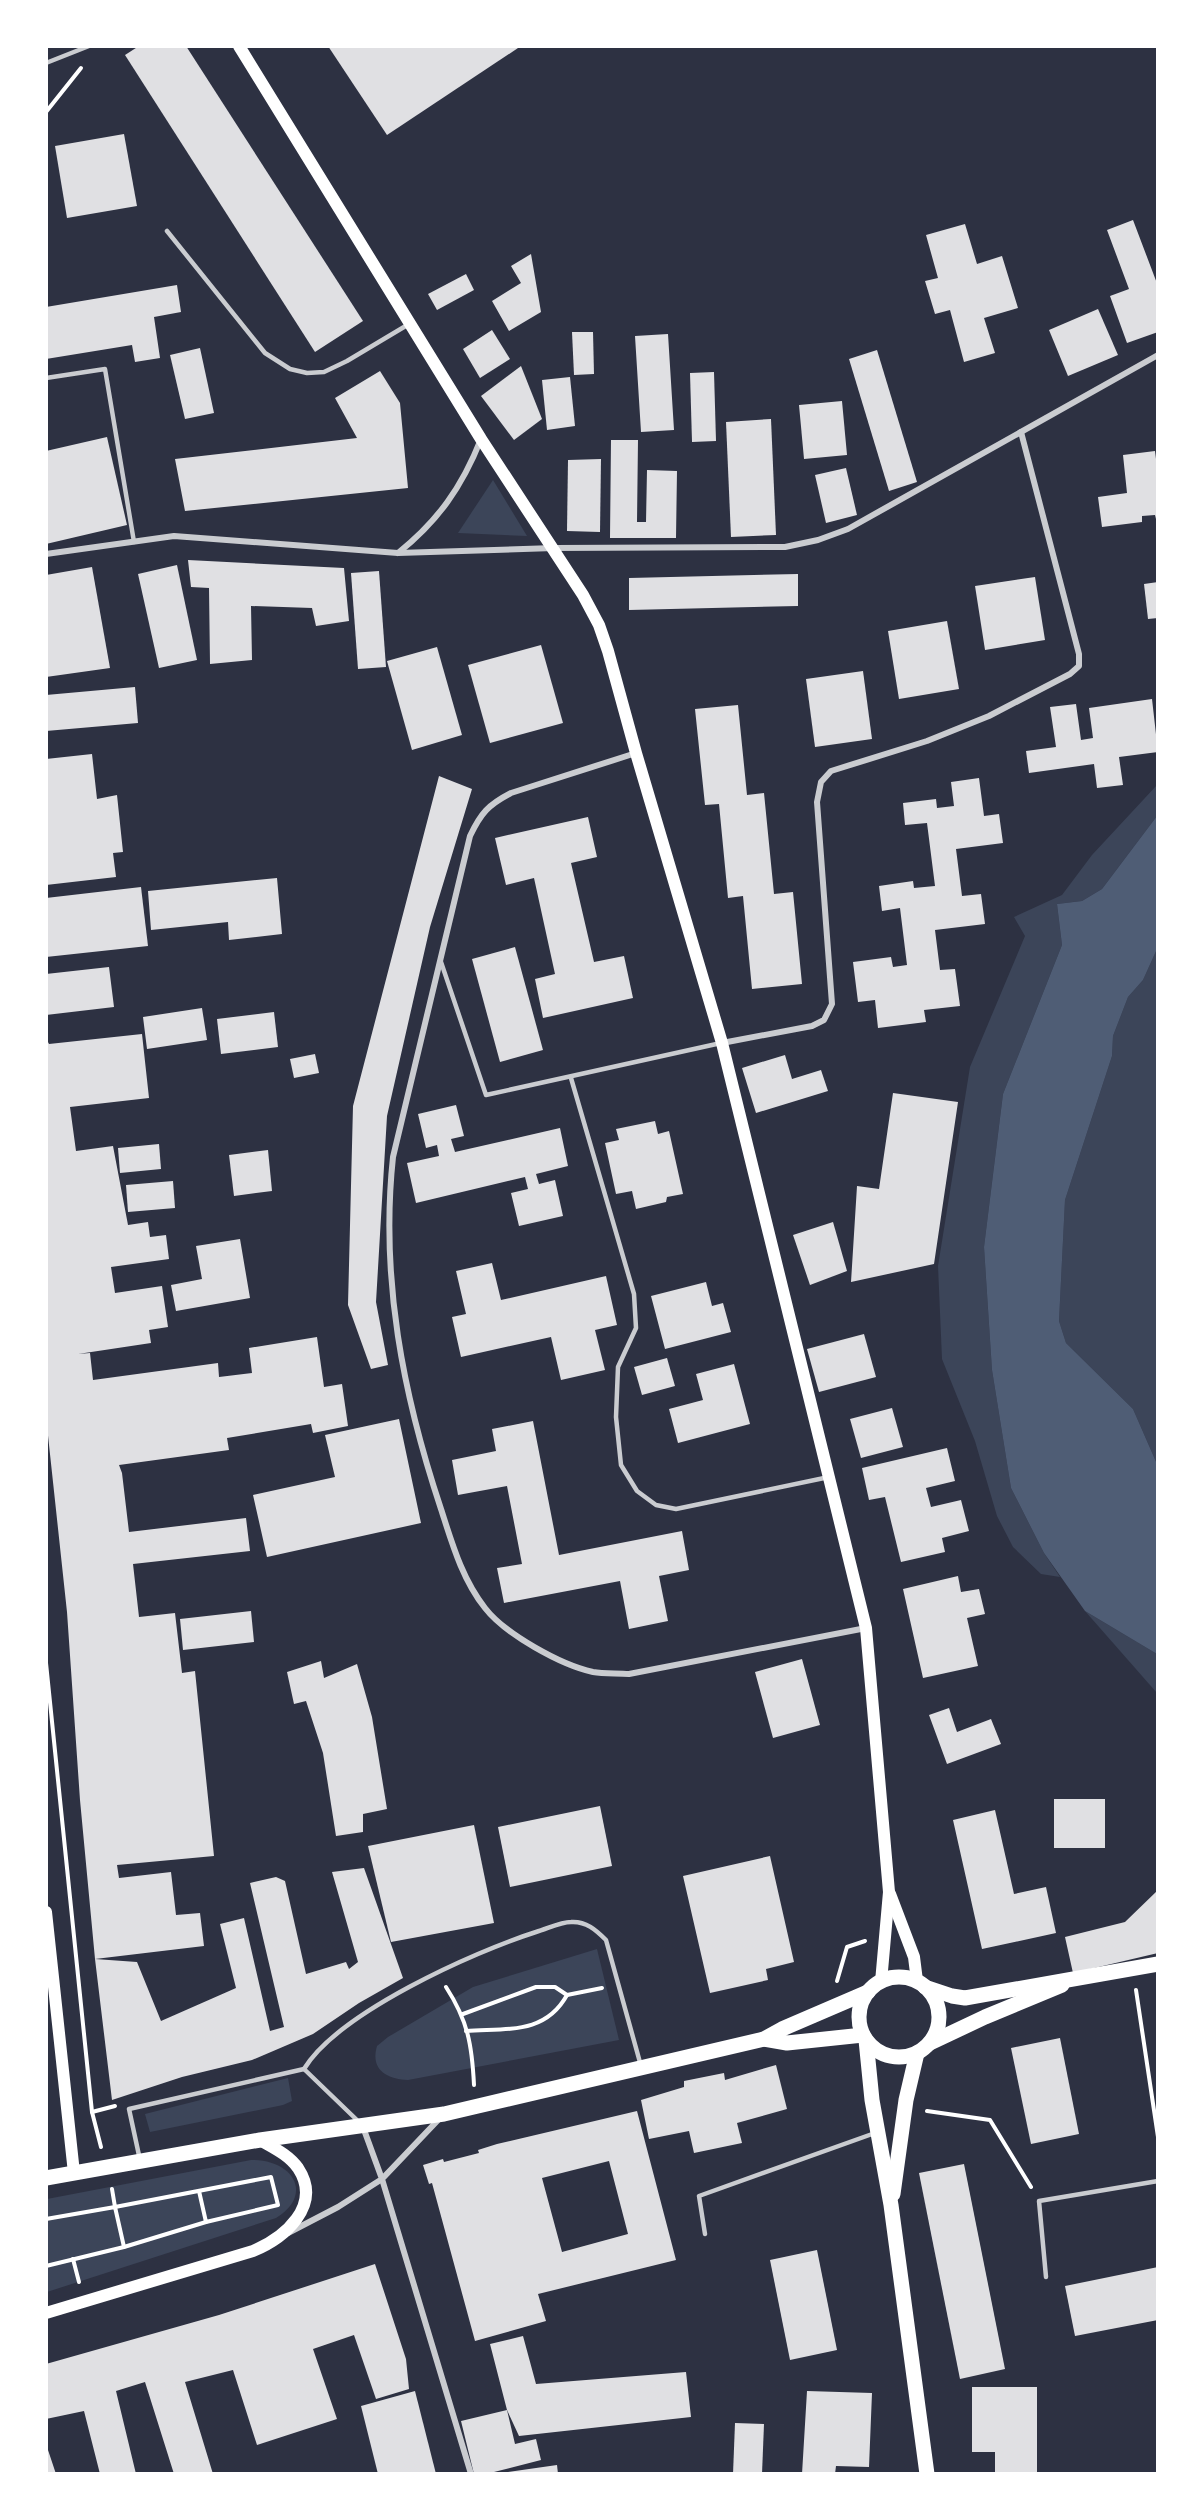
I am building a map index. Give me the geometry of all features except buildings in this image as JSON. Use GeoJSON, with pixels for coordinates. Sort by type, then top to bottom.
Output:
{"type":"FeatureCollection","features":[{"type":"Feature","properties":{"kind":"main road"},"geometry":{"type":"LineString","coordinates":[[239,46],[481,439],[554,548],[599,625],[608,651],[722,1043],[866,1628],[889,1892],[881,1982]]}},
{"type":"Feature","properties":{"kind":"main road"},"geometry":{"type":"LineString","coordinates":[[889,1892],[914,1957],[921,1984],[935,1999],[939,2014],[938,2030],[930,2043]]}},
{"type":"Feature","properties":{"kind":"main road"},"geometry":{"type":"LineString","coordinates":[[46,1912],[74,2174]]}},
{"type":"Feature","properties":{"kind":"main road"},"geometry":{"type":"LineString","coordinates":[[46,2178],[260,2140],[444,2114],[642,2069],[764,2039],[868,1992],[881,1982],[899,1977],[952,1996],[965,1998],[1034,1984],[1072,1980],[1158,1964]]}},
{"type":"Feature","properties":{"kind":"main road"},"geometry":{"type":"LineString","coordinates":[[865,2037],[876,2050],[889,2056],[903,2057],[917,2053],[930,2043],[985,2017],[1072,1980]]}},
{"type":"Feature","properties":{"kind":"main road"},"geometry":{"type":"LineString","coordinates":[[868,1992],[861,2005],[859,2020],[865,2037],[877,2133],[891,2205],[927,2474]]}},
{"type":"Feature","properties":{"kind":"main road"},"geometry":{"type":"LineString","coordinates":[[764,2039],[787,2043],[865,2037]]}},
{"type":"Feature","properties":{"kind":"main road"},"geometry":{"type":"LineString","coordinates":[[891,2205],[906,2100],[917,2053]]}},
{"type":"Feature","properties":{"kind":"main road"},"geometry":{"type":"LineString","coordinates":[[46,2313],[253,2251],[281,2236],[293,2224],[303,2207],[304,2184],[292,2162],[260,2140]]}},
{"type":"Feature","properties":{"kind":"street"},"geometry":{"type":"LineString","coordinates":[[46,554],[174,536],[398,554],[554,548],[785,547],[818,540],[848,530],[1158,355]]}},
{"type":"Feature","properties":{"kind":"street"},"geometry":{"type":"LineString","coordinates":[[722,1043],[812,1026],[824,1020],[832,1004],[817,802],[821,782],[831,771],[927,741],[989,716],[1070,674],[1079,666],[1079,654],[1021,432]]}},
{"type":"Feature","properties":{"kind":"street"},"geometry":{"type":"LineString","coordinates":[[398,554],[420,536],[441,514],[471,463],[481,439]]}},
{"type":"Feature","properties":{"kind":"street"},"geometry":{"type":"LineString","coordinates":[[636,753],[511,793],[492,803],[479,817],[470,836],[393,1157],[388,1198],[390,1286],[400,1357],[422,1452],[461,1568],[484,1608],[533,1647],[557,1659],[593,1672],[629,1674],[866,1628]]}},
{"type":"Feature","properties":{"kind":"street"},"geometry":{"type":"LineString","coordinates":[[281,2236],[338,2207],[382,2179],[444,2114]]}},
{"type":"Feature","properties":{"kind":"street"},"geometry":{"type":"LineString","coordinates":[[361,2124],[382,2179],[471,2474]]}},
{"type":"Feature","properties":{"kind":"lane"},"geometry":{"type":"LineString","coordinates":[[46,63],[89,46]]}},
{"type":"Feature","properties":{"kind":"lane"},"geometry":{"type":"LineString","coordinates":[[167,231],[266,353],[290,369],[307,373],[324,372],[347,361],[410,323]]}},
{"type":"Feature","properties":{"kind":"lane"},"geometry":{"type":"LineString","coordinates":[[46,378],[105,369],[134,542]]}},
{"type":"Feature","properties":{"kind":"lane"},"geometry":{"type":"LineString","coordinates":[[440,959],[486,1095],[722,1043]]}},
{"type":"Feature","properties":{"kind":"lane"},"geometry":{"type":"LineString","coordinates":[[571,1078],[634,1294],[636,1328],[618,1367],[616,1417],[621,1465],[637,1491],[656,1505],[676,1509],[829,1477]]}},
{"type":"Feature","properties":{"kind":"lane"},"geometry":{"type":"LineString","coordinates":[[141,2162],[129,2109],[304,2069],[324,2045],[365,2013],[437,1973],[518,1938],[570,1921],[585,1924],[596,1930],[606,1940],[642,2069]]}},
{"type":"Feature","properties":{"kind":"lane"},"geometry":{"type":"LineString","coordinates":[[304,2069],[361,2124]]}},
{"type":"Feature","properties":{"kind":"lane"},"geometry":{"type":"LineString","coordinates":[[705,2234],[699,2196],[877,2133]]}},
{"type":"Feature","properties":{"kind":"lane"},"geometry":{"type":"LineString","coordinates":[[1046,2277],[1039,2201],[1158,2181]]}},
{"type":"Feature","properties":{"kind":"path"},"geometry":{"type":"LineString","coordinates":[[46,112],[82,65]]}},
{"type":"Feature","properties":{"kind":"path"},"geometry":{"type":"LineString","coordinates":[[46,1663],[92,2112]]}},
{"type":"Feature","properties":{"kind":"path"},"geometry":{"type":"LineString","coordinates":[[1132,1969],[1158,2137]]}},
{"type":"Feature","properties":{"kind":"path"},"geometry":{"type":"LineString","coordinates":[[437,1973],[463,2014],[473,2052],[474,2085],[478,2106]]}},
{"type":"Feature","properties":{"kind":"path"},"geometry":{"type":"LineString","coordinates":[[463,2014],[536,1987],[555,1988],[567,1995],[618,1984]]}},
{"type":"Feature","properties":{"kind":"path"},"geometry":{"type":"LineString","coordinates":[[466,2031],[525,2028],[542,2022],[560,2008],[567,1995]]}},
{"type":"Feature","properties":{"kind":"path"},"geometry":{"type":"LineString","coordinates":[[906,2100],[929,2112],[990,2120],[1039,2201]]}},
{"type":"Feature","properties":{"kind":"path"},"geometry":{"type":"LineString","coordinates":[[46,2266],[278,2205],[271,2177]]}},
{"type":"Feature","properties":{"kind":"path"},"geometry":{"type":"LineString","coordinates":[[199,2191],[206,2223]]}},
{"type":"Feature","properties":{"kind":"path"},"geometry":{"type":"LineString","coordinates":[[46,2219],[115,2207],[124,2247]]}},
{"type":"Feature","properties":{"kind":"shaded area"},"geometry":{"type":"Polygon","coordinates":[[[493,480],[527,536],[458,533],[493,480]]]}},
{"type":"Feature","properties":{"kind":"shaded area"},"geometry":{"type":"Polygon","coordinates":[[[1157,785],[1157,816],[1102,889],[1082,901],[1057,904],[1062,945],[1003,1094],[984,1247],[992,1370],[1011,1488],[1044,1553],[1060,1577],[1041,1574],[1013,1547],[997,1516],[975,1441],[942,1359],[938,1266],[970,1067],[1025,936],[1014,917],[1062,895],[1092,855],[1157,785]]]}},
{"type":"Feature","properties":{"kind":"shaded area"},"geometry":{"type":"Polygon","coordinates":[[[1157,816],[1157,949],[1143,980],[1128,997],[1113,1036],[1112,1056],[1065,1200],[1059,1321],[1066,1343],[1133,1409],[1157,1464],[1157,1654],[1085,1611],[1044,1553],[1011,1488],[992,1370],[984,1247],[1003,1094],[1062,945],[1057,904],[1082,901],[1102,889],[1157,816]]]}},
{"type":"Feature","properties":{"kind":"shaded area"},"geometry":{"type":"Polygon","coordinates":[[[1157,949],[1157,1464],[1133,1409],[1066,1343],[1059,1321],[1065,1200],[1112,1056],[1113,1036],[1128,997],[1143,980],[1157,949]]]}},
{"type":"Feature","properties":{"kind":"shaded area"},"geometry":{"type":"Polygon","coordinates":[[[1085,1611],[1157,1654],[1157,1693],[1085,1611]]]}},
{"type":"Feature","properties":{"kind":"shaded area"},"geometry":{"type":"Polygon","coordinates":[[[597,1949],[619,2040],[408,2080],[393,2078],[378,2067],[375,2054],[377,2046],[388,2037],[473,1987],[597,1949]]]}},
{"type":"Feature","properties":{"kind":"shaded area"},"geometry":{"type":"Polygon","coordinates":[[[288,2078],[292,2101],[283,2105],[150,2132],[145,2114],[288,2078]]]}},
{"type":"Feature","properties":{"kind":"shaded area"},"geometry":{"type":"Polygon","coordinates":[[[251,2160],[278,2165],[294,2180],[296,2189],[294,2199],[288,2209],[276,2218],[47,2292],[47,2199],[251,2160]]]}}]}
